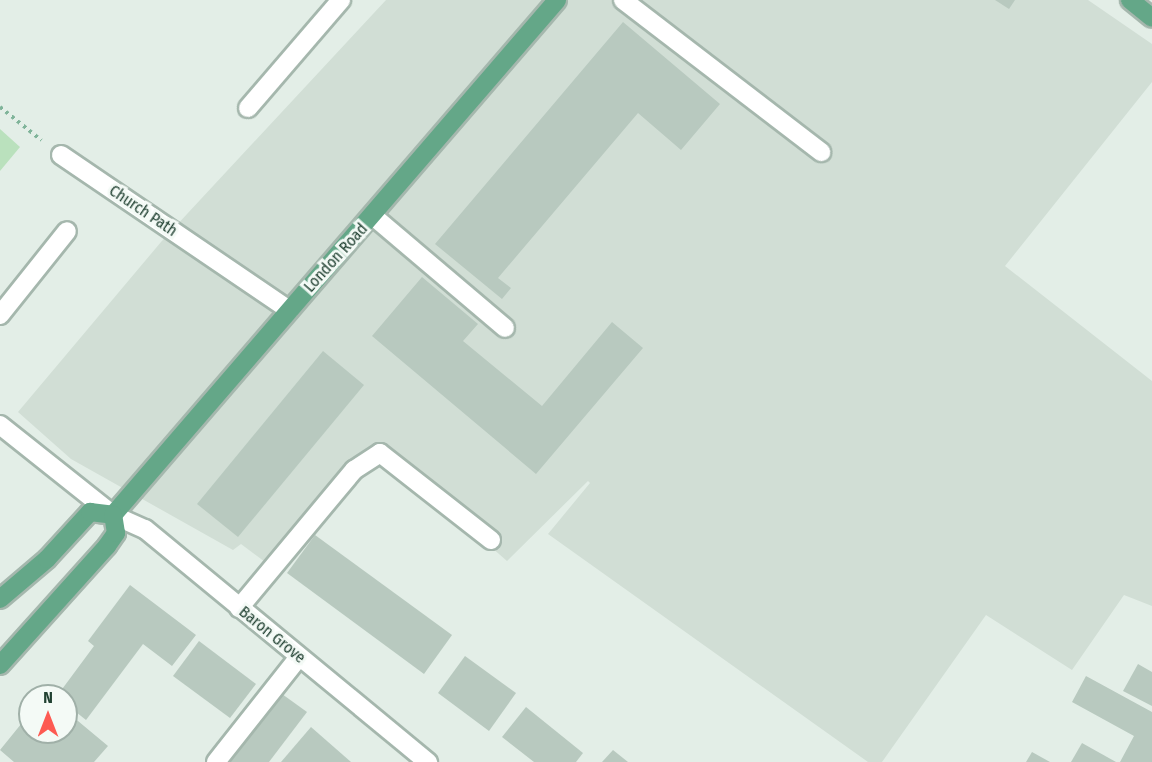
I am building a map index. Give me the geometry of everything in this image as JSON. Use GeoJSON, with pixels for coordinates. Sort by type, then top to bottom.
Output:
{"type":"FeatureCollection","features":[{"type":"Feature","properties":{"kind":"main road","name":"London Road"},"geometry":{"type":"LineString","coordinates":[[113,515],[557,0]]}},
{"type":"Feature","properties":{"kind":"main road"},"geometry":{"type":"LineString","coordinates":[[1130,0],[1152,18]]}},
{"type":"Feature","properties":{"kind":"main road"},"geometry":{"type":"LineString","coordinates":[[0,599],[47,559],[90,512],[113,515],[116,533],[107,546],[0,665]]}},
{"type":"Feature","properties":{"kind":"street"},"geometry":{"type":"LineString","coordinates":[[248,108],[341,0]]}},
{"type":"Feature","properties":{"kind":"street"},"geometry":{"type":"LineString","coordinates":[[623,0],[821,152]]}},
{"type":"Feature","properties":{"kind":"street","name":"Church Path"},"geometry":{"type":"LineString","coordinates":[[60,155],[289,310]]}},
{"type":"Feature","properties":{"kind":"street"},"geometry":{"type":"LineString","coordinates":[[373,216],[505,328]]}},
{"type":"Feature","properties":{"kind":"street"},"geometry":{"type":"LineString","coordinates":[[0,315],[67,231]]}},
{"type":"Feature","properties":{"kind":"street","name":"Baron Grove"},"geometry":{"type":"LineString","coordinates":[[0,425],[113,515],[145,529],[428,762]]}},
{"type":"Feature","properties":{"kind":"street"},"geometry":{"type":"LineString","coordinates":[[239,608],[354,470],[380,453],[491,540]]}},
{"type":"Feature","properties":{"kind":"street"},"geometry":{"type":"LineString","coordinates":[[216,762],[299,657]]}},
{"type":"Feature","properties":{"kind":"path"},"geometry":{"type":"LineString","coordinates":[[0,107],[60,155]]}},
{"type":"Feature","properties":{"kind":"shaded area"},"geometry":{"type":"Polygon","coordinates":[[[386,0],[1088,0],[1152,44],[1152,82],[1005,266],[1152,381],[1152,606],[1124,595],[1072,670],[986,615],[882,762],[868,762],[548,534],[590,483],[588,481],[507,561],[380,450],[276,570],[241,544],[233,550],[71,459],[18,412],[161,242],[386,0]]]}},
{"type":"Feature","properties":{"kind":"green space"},"geometry":{"type":"Polygon","coordinates":[[[0,129],[20,147],[0,171],[0,129]]]}},
{"type":"Feature","properties":{"kind":"building"},"geometry":{"type":"Polygon","coordinates":[[[995,0],[1015,0],[1009,9],[995,0]]]}},
{"type":"Feature","properties":{"kind":"building"},"geometry":{"type":"Polygon","coordinates":[[[623,22],[720,104],[681,150],[638,113],[498,278],[511,288],[502,299],[435,244],[623,22]]]}},
{"type":"Feature","properties":{"kind":"building"},"geometry":{"type":"Polygon","coordinates":[[[422,277],[478,324],[463,341],[542,406],[612,322],[643,348],[536,474],[372,336],[422,277]]]}},
{"type":"Feature","properties":{"kind":"building"},"geometry":{"type":"Polygon","coordinates":[[[323,351],[364,385],[238,537],[197,504],[323,351]]]}},
{"type":"Feature","properties":{"kind":"building"},"geometry":{"type":"Polygon","coordinates":[[[315,535],[452,635],[424,674],[287,573],[315,535]]]}},
{"type":"Feature","properties":{"kind":"building"},"geometry":{"type":"Polygon","coordinates":[[[130,585],[196,635],[172,666],[143,644],[86,720],[78,714],[78,684],[66,684],[94,646],[88,641],[130,585]]]}},
{"type":"Feature","properties":{"kind":"building"},"geometry":{"type":"Polygon","coordinates":[[[199,641],[256,684],[230,718],[173,676],[199,641]]]}},
{"type":"Feature","properties":{"kind":"building"},"geometry":{"type":"Polygon","coordinates":[[[465,656],[516,693],[489,731],[438,693],[465,656]]]}},
{"type":"Feature","properties":{"kind":"building"},"geometry":{"type":"Polygon","coordinates":[[[1138,664],[1152,672],[1152,706],[1123,691],[1138,664]]]}},
{"type":"Feature","properties":{"kind":"building"},"geometry":{"type":"Polygon","coordinates":[[[1086,676],[1152,712],[1152,762],[1120,762],[1134,736],[1072,702],[1086,676]]]}},
{"type":"Feature","properties":{"kind":"building"},"geometry":{"type":"Polygon","coordinates":[[[282,694],[307,712],[269,762],[230,762],[282,694]]]}},
{"type":"Feature","properties":{"kind":"building"},"geometry":{"type":"Polygon","coordinates":[[[526,707],[583,753],[576,762],[534,762],[502,737],[526,707]]]}},
{"type":"Feature","properties":{"kind":"building"},"geometry":{"type":"Polygon","coordinates":[[[78,721],[108,746],[94,762],[14,762],[0,750],[18,728],[18,744],[78,744],[78,721]]]}},
{"type":"Feature","properties":{"kind":"building"},"geometry":{"type":"Polygon","coordinates":[[[311,727],[351,762],[281,762],[311,727]]]}},
{"type":"Feature","properties":{"kind":"building"},"geometry":{"type":"Polygon","coordinates":[[[1082,743],[1116,762],[1071,762],[1082,743]]]}},
{"type":"Feature","properties":{"kind":"building"},"geometry":{"type":"Polygon","coordinates":[[[613,750],[628,762],[602,762],[613,750]]]}},
{"type":"Feature","properties":{"kind":"building"},"geometry":{"type":"Polygon","coordinates":[[[1032,752],[1050,762],[1026,762],[1032,752]]]}}]}
